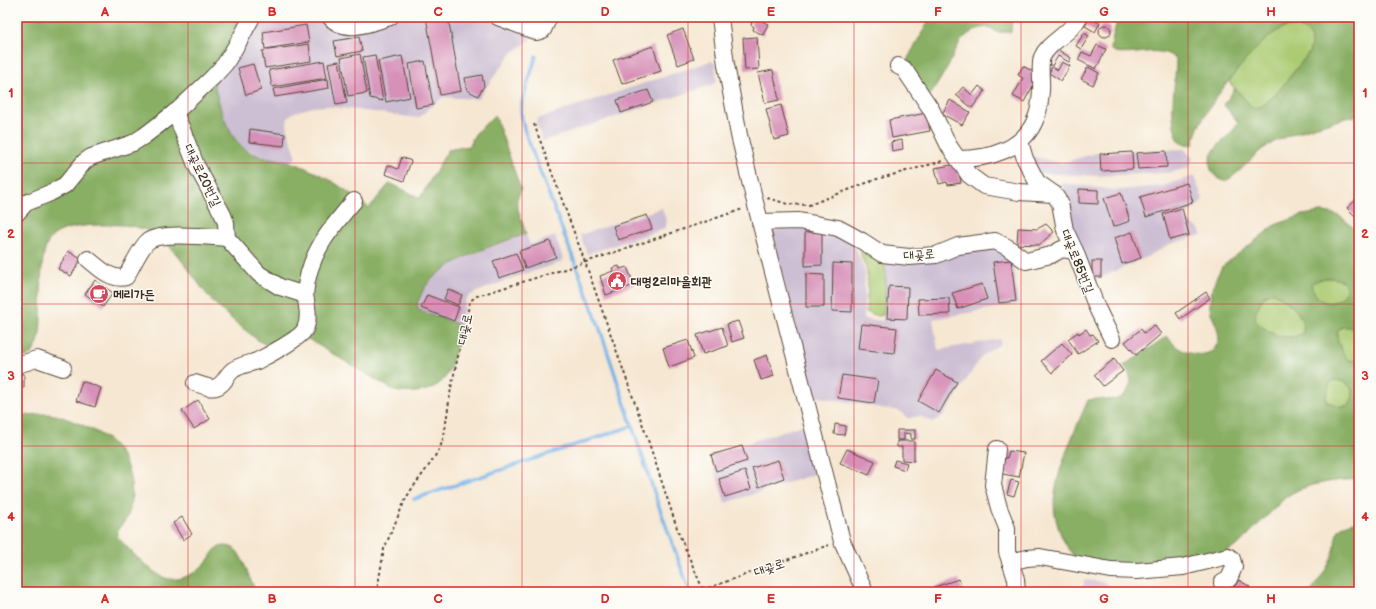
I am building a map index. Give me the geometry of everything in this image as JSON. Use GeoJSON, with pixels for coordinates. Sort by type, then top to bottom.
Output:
{"type":"FeatureCollection","features":[{"type":"Feature","properties":{"kind":"street"},"geometry":{"type":"LineString","coordinates":[[17,213],[26,203],[65,185],[84,162],[91,157],[133,143],[175,112],[213,77],[224,64],[252,17]]}},
{"type":"Feature","properties":{"kind":"street"},"geometry":{"type":"LineString","coordinates":[[330,17],[336,23],[349,26],[364,24],[390,17]]}},
{"type":"Feature","properties":{"kind":"street"},"geometry":{"type":"LineString","coordinates":[[498,17],[537,32],[543,30],[549,17]]}},
{"type":"Feature","properties":{"kind":"street"},"geometry":{"type":"LineString","coordinates":[[720,17],[726,65],[739,135],[754,199],[842,541],[865,592]]}},
{"type":"Feature","properties":{"kind":"street"},"geometry":{"type":"LineString","coordinates":[[958,159],[975,159],[990,156],[1008,149],[1020,142],[1029,130],[1038,113],[1042,84],[1042,59],[1047,49],[1064,36],[1079,17]]}},
{"type":"Feature","properties":{"kind":"street"},"geometry":{"type":"LineString","coordinates":[[898,66],[904,69],[931,109],[949,146],[969,176],[984,186],[1019,192],[1054,194]]}},
{"type":"Feature","properties":{"kind":"street","name":"대곶로20번길"},"geometry":{"type":"LineString","coordinates":[[175,112],[196,165],[226,222],[227,238]]}},
{"type":"Feature","properties":{"kind":"street"},"geometry":{"type":"LineString","coordinates":[[1020,142],[1025,160],[1037,182],[1054,194]]}},
{"type":"Feature","properties":{"kind":"street","name":"대곶로85번길"},"geometry":{"type":"LineString","coordinates":[[1054,194],[1060,203],[1065,230],[1075,251],[1097,308],[1112,339]]}},
{"type":"Feature","properties":{"kind":"street"},"geometry":{"type":"LineString","coordinates":[[195,383],[215,388],[220,385],[232,370],[270,354],[305,330],[307,319],[305,295],[306,281],[309,271],[318,248],[334,224],[354,201]]}},
{"type":"Feature","properties":{"kind":"street","name":"대곶로"},"geometry":{"type":"LineString","coordinates":[[760,222],[798,221],[838,228],[882,254],[909,257],[936,255],[958,246],[995,241],[1007,247],[1026,261],[1051,255],[1062,249],[1075,251]]}},
{"type":"Feature","properties":{"kind":"street"},"geometry":{"type":"LineString","coordinates":[[88,259],[111,276],[120,278],[126,277],[147,242],[156,237],[166,235],[227,238],[259,274],[280,287],[305,295]]}},
{"type":"Feature","properties":{"kind":"street"},"geometry":{"type":"LineString","coordinates":[[17,365],[37,359],[63,368]]}},
{"type":"Feature","properties":{"kind":"street"},"geometry":{"type":"LineString","coordinates":[[997,449],[993,485],[999,508],[1007,528],[1007,552],[1016,579],[1017,592]]}},
{"type":"Feature","properties":{"kind":"street"},"geometry":{"type":"LineString","coordinates":[[1010,562],[1040,557],[1111,570],[1137,571],[1183,567],[1228,556],[1232,559],[1234,567],[1229,579],[1222,583]]}},
{"type":"Feature","properties":{"kind":"path"},"geometry":{"type":"LineString","coordinates":[[534,124],[648,437],[679,534],[701,591]]}},
{"type":"Feature","properties":{"kind":"path"},"geometry":{"type":"LineString","coordinates":[[754,199],[788,204],[809,205],[878,179],[928,164],[958,159]]}},
{"type":"Feature","properties":{"kind":"path","name":"대곶로"},"geometry":{"type":"LineString","coordinates":[[375,592],[378,585],[384,549],[405,500],[430,464],[442,442],[451,388],[470,301],[477,296],[568,268],[754,199]]}},
{"type":"Feature","properties":{"kind":"path","name":"대곶로"},"geometry":{"type":"LineString","coordinates":[[701,591],[842,541]]}},
{"type":"Feature","properties":{"kind":"shaded area"},"geometry":{"type":"Polygon","coordinates":[[[258,17],[542,17],[539,25],[528,42],[514,51],[478,99],[443,97],[418,118],[327,106],[313,107],[292,113],[288,118],[287,123],[288,132],[296,154],[295,159],[289,162],[258,156],[242,147],[231,134],[220,108],[214,85],[258,17]]]}},
{"type":"Feature","properties":{"kind":"shaded area"},"geometry":{"type":"Polygon","coordinates":[[[711,61],[715,64],[717,80],[714,84],[543,141],[536,124],[537,119],[711,61]]]}},
{"type":"Feature","properties":{"kind":"shaded area"},"geometry":{"type":"Polygon","coordinates":[[[1184,149],[1193,158],[1189,168],[1166,173],[1097,176],[1037,173],[1031,156],[1061,163],[1100,152],[1184,149]]]}},
{"type":"Feature","properties":{"kind":"shaded area"},"geometry":{"type":"Polygon","coordinates":[[[1194,176],[1203,199],[1187,214],[1186,217],[1189,222],[1199,229],[1202,235],[1170,244],[1147,257],[1091,282],[1068,222],[1062,183],[1117,190],[1162,186],[1194,176]]]}},
{"type":"Feature","properties":{"kind":"shaded area"},"geometry":{"type":"Polygon","coordinates":[[[662,208],[667,223],[664,229],[587,254],[580,235],[662,208]]]}},
{"type":"Feature","properties":{"kind":"shaded area"},"geometry":{"type":"Polygon","coordinates":[[[784,226],[825,229],[853,242],[865,271],[864,319],[883,321],[886,266],[883,257],[994,244],[1012,256],[1018,304],[933,319],[938,350],[1000,339],[1000,344],[981,357],[944,415],[933,422],[920,416],[908,418],[899,411],[813,396],[772,234],[784,226]]]}},
{"type":"Feature","properties":{"kind":"shaded area"},"geometry":{"type":"Polygon","coordinates":[[[526,234],[530,245],[555,236],[563,259],[560,263],[515,277],[469,296],[465,301],[460,325],[419,310],[417,304],[425,287],[437,275],[451,265],[486,249],[526,234]]]}},
{"type":"Feature","properties":{"kind":"shaded area"},"geometry":{"type":"Polygon","coordinates":[[[802,425],[815,474],[725,503],[710,455],[802,425]]]}},
{"type":"Feature","properties":{"kind":"shaded area"},"geometry":{"type":"Polygon","coordinates":[[[1084,580],[1098,581],[1109,585],[1106,592],[1083,592],[1084,580]]]}},
{"type":"Feature","properties":{"kind":"green space"},"geometry":{"type":"Polygon","coordinates":[[[17,17],[245,17],[214,85],[227,125],[235,140],[251,153],[293,163],[326,178],[341,187],[369,208],[390,183],[420,198],[448,150],[469,146],[475,134],[495,115],[521,190],[517,199],[517,206],[526,234],[486,248],[457,261],[445,269],[425,287],[417,304],[419,310],[460,325],[450,368],[441,382],[427,390],[419,392],[395,391],[298,333],[274,346],[264,344],[227,315],[209,297],[176,254],[161,239],[142,229],[116,225],[70,228],[59,232],[49,240],[44,254],[42,271],[40,329],[37,344],[31,354],[17,360],[17,213],[26,203],[17,198],[17,17]]]}},
{"type":"Feature","properties":{"kind":"green space"},"geometry":{"type":"Polygon","coordinates":[[[932,17],[1012,17],[1011,32],[996,32],[992,29],[983,28],[968,34],[959,44],[943,75],[931,94],[927,97],[906,62],[932,17]]]}},
{"type":"Feature","properties":{"kind":"green space"},"geometry":{"type":"Polygon","coordinates":[[[1118,17],[1359,17],[1359,115],[1297,132],[1274,142],[1259,152],[1239,172],[1224,181],[1213,173],[1210,166],[1210,159],[1216,148],[1231,133],[1238,122],[1224,105],[1235,88],[1251,106],[1256,108],[1262,106],[1276,94],[1309,53],[1311,41],[1310,36],[1303,29],[1288,27],[1277,31],[1256,49],[1231,78],[1201,121],[1193,145],[1179,142],[1173,122],[1176,59],[1168,54],[1160,52],[1126,54],[1111,50],[1118,17]]]}},
{"type":"Feature","properties":{"kind":"green space"},"geometry":{"type":"Polygon","coordinates":[[[1286,27],[1299,28],[1307,32],[1311,40],[1309,53],[1276,94],[1262,106],[1256,108],[1251,106],[1229,82],[1240,66],[1261,43],[1269,36],[1286,27]]]}},
{"type":"Feature","properties":{"kind":"green space"},"geometry":{"type":"Polygon","coordinates":[[[1321,212],[1334,214],[1342,218],[1359,233],[1359,327],[1342,327],[1337,331],[1340,347],[1348,360],[1355,361],[1359,358],[1359,479],[1333,481],[1312,485],[1287,496],[1238,545],[1223,554],[1177,565],[1080,563],[1067,547],[1061,534],[1056,521],[1054,502],[1056,488],[1065,457],[1088,400],[1112,400],[1125,394],[1131,382],[1129,373],[1124,365],[1167,336],[1177,347],[1188,353],[1201,354],[1212,351],[1216,346],[1218,336],[1211,313],[1210,302],[1217,276],[1223,266],[1275,225],[1303,215],[1321,212]],[[1325,278],[1311,284],[1317,297],[1326,302],[1334,302],[1341,298],[1346,291],[1345,285],[1339,280],[1325,278]],[[1273,293],[1266,294],[1257,309],[1255,320],[1265,329],[1282,337],[1302,334],[1304,328],[1303,322],[1295,309],[1284,299],[1273,293]],[[1335,380],[1330,382],[1326,397],[1327,402],[1344,407],[1349,405],[1353,395],[1351,388],[1340,381],[1335,380]]]}},
{"type":"Feature","properties":{"kind":"green space"},"geometry":{"type":"Polygon","coordinates":[[[862,248],[883,257],[886,279],[883,315],[878,316],[866,312],[868,278],[867,270],[861,254],[862,248]]]}},
{"type":"Feature","properties":{"kind":"green space"},"geometry":{"type":"Polygon","coordinates":[[[1325,278],[1339,280],[1345,285],[1345,291],[1341,298],[1334,302],[1325,302],[1317,297],[1310,284],[1325,278]]]}},
{"type":"Feature","properties":{"kind":"green space"},"geometry":{"type":"Polygon","coordinates":[[[1273,293],[1284,299],[1300,315],[1304,328],[1302,334],[1282,337],[1265,329],[1255,320],[1257,309],[1266,294],[1273,293]]]}},
{"type":"Feature","properties":{"kind":"green space"},"geometry":{"type":"Polygon","coordinates":[[[1342,327],[1359,327],[1359,358],[1355,361],[1351,361],[1342,355],[1338,343],[1337,331],[1342,327]]]}},
{"type":"Feature","properties":{"kind":"green space"},"geometry":{"type":"Polygon","coordinates":[[[1335,380],[1344,382],[1353,392],[1353,398],[1350,403],[1345,406],[1337,406],[1327,402],[1326,397],[1330,382],[1335,380]]]}},
{"type":"Feature","properties":{"kind":"green space"},"geometry":{"type":"Polygon","coordinates":[[[46,414],[64,418],[95,431],[112,443],[122,455],[130,479],[132,495],[128,516],[119,528],[117,536],[147,566],[165,578],[183,578],[199,569],[217,548],[222,546],[230,547],[235,549],[241,558],[257,592],[17,592],[17,415],[46,414]]]}},
{"type":"Feature","properties":{"kind":"green space"},"geometry":{"type":"Polygon","coordinates":[[[1359,521],[1359,592],[1310,592],[1323,574],[1331,559],[1334,551],[1336,536],[1339,530],[1346,525],[1359,521]]]}},
{"type":"Feature","properties":{"kind":"building"},"geometry":{"type":"Polygon","coordinates":[[[426,17],[448,17],[461,91],[440,95],[426,17]]]}},
{"type":"Feature","properties":{"kind":"building"},"geometry":{"type":"Polygon","coordinates":[[[750,17],[754,17],[768,24],[763,35],[753,30],[754,27],[751,25],[752,22],[748,21],[750,17]]]}},
{"type":"Feature","properties":{"kind":"building"},"geometry":{"type":"Polygon","coordinates":[[[1090,18],[1100,23],[1095,32],[1085,26],[1090,18]]]}},
{"type":"Feature","properties":{"kind":"building"},"geometry":{"type":"Polygon","coordinates":[[[306,25],[309,42],[265,49],[263,32],[306,25]]]}},
{"type":"Feature","properties":{"kind":"building"},"geometry":{"type":"Polygon","coordinates":[[[1103,25],[1107,25],[1111,31],[1107,37],[1103,37],[1099,33],[1099,29],[1103,25]]]}},
{"type":"Feature","properties":{"kind":"building"},"geometry":{"type":"Polygon","coordinates":[[[683,29],[694,59],[678,65],[667,35],[683,29]]]}},
{"type":"Feature","properties":{"kind":"building"},"geometry":{"type":"Polygon","coordinates":[[[1084,33],[1089,36],[1081,49],[1076,46],[1084,33]]]}},
{"type":"Feature","properties":{"kind":"building"},"geometry":{"type":"Polygon","coordinates":[[[359,37],[362,51],[337,56],[334,41],[359,37]]]}},
{"type":"Feature","properties":{"kind":"building"},"geometry":{"type":"Polygon","coordinates":[[[757,37],[759,69],[745,70],[743,38],[757,37]]]}},
{"type":"Feature","properties":{"kind":"building"},"geometry":{"type":"Polygon","coordinates":[[[309,44],[311,61],[265,68],[262,51],[309,44]]]}},
{"type":"Feature","properties":{"kind":"building"},"geometry":{"type":"Polygon","coordinates":[[[1097,45],[1106,49],[1096,69],[1078,60],[1082,52],[1091,56],[1097,45]]]}},
{"type":"Feature","properties":{"kind":"building"},"geometry":{"type":"Polygon","coordinates":[[[653,46],[661,71],[622,84],[613,60],[653,46]]]}},
{"type":"Feature","properties":{"kind":"building"},"geometry":{"type":"Polygon","coordinates":[[[1055,48],[1071,58],[1069,62],[1058,56],[1052,66],[1046,62],[1055,48]]]}},
{"type":"Feature","properties":{"kind":"building"},"geometry":{"type":"Polygon","coordinates":[[[360,54],[367,93],[348,96],[341,58],[360,54]]]}},
{"type":"Feature","properties":{"kind":"building"},"geometry":{"type":"Polygon","coordinates":[[[375,55],[383,101],[370,98],[363,57],[375,55]]]}},
{"type":"Feature","properties":{"kind":"building"},"geometry":{"type":"Polygon","coordinates":[[[402,56],[410,97],[386,102],[378,61],[402,56]]]}},
{"type":"Feature","properties":{"kind":"building"},"geometry":{"type":"Polygon","coordinates":[[[324,61],[327,78],[272,87],[269,70],[324,61]]]}},
{"type":"Feature","properties":{"kind":"building"},"geometry":{"type":"Polygon","coordinates":[[[339,61],[347,103],[336,105],[328,63],[339,61]]]}},
{"type":"Feature","properties":{"kind":"building"},"geometry":{"type":"Polygon","coordinates":[[[425,61],[433,105],[416,108],[409,64],[425,61]]]}},
{"type":"Feature","properties":{"kind":"building"},"geometry":{"type":"Polygon","coordinates":[[[1062,62],[1070,66],[1061,81],[1049,73],[1052,67],[1058,70],[1062,62]]]}},
{"type":"Feature","properties":{"kind":"building"},"geometry":{"type":"Polygon","coordinates":[[[253,64],[261,90],[246,95],[238,68],[253,64]]]}},
{"type":"Feature","properties":{"kind":"building"},"geometry":{"type":"Polygon","coordinates":[[[1023,66],[1039,75],[1024,102],[1013,96],[1023,78],[1018,75],[1023,66]]]}},
{"type":"Feature","properties":{"kind":"building"},"geometry":{"type":"Polygon","coordinates":[[[1088,67],[1099,73],[1093,85],[1081,79],[1088,67]]]}},
{"type":"Feature","properties":{"kind":"building"},"geometry":{"type":"Polygon","coordinates":[[[773,70],[779,100],[765,103],[758,73],[773,70]]]}},
{"type":"Feature","properties":{"kind":"building"},"geometry":{"type":"Polygon","coordinates":[[[482,75],[484,86],[478,96],[467,90],[465,78],[482,75]]]}},
{"type":"Feature","properties":{"kind":"building"},"geometry":{"type":"Polygon","coordinates":[[[328,79],[329,88],[275,97],[273,89],[328,79]]]}},
{"type":"Feature","properties":{"kind":"building"},"geometry":{"type":"Polygon","coordinates":[[[979,86],[985,91],[972,108],[956,95],[963,87],[972,95],[979,86]]]}},
{"type":"Feature","properties":{"kind":"building"},"geometry":{"type":"Polygon","coordinates":[[[648,90],[653,102],[621,113],[617,100],[648,90]]]}},
{"type":"Feature","properties":{"kind":"building"},"geometry":{"type":"Polygon","coordinates":[[[950,100],[970,112],[962,125],[942,114],[950,100]]]}},
{"type":"Feature","properties":{"kind":"building"},"geometry":{"type":"Polygon","coordinates":[[[781,105],[789,136],[774,140],[766,109],[781,105]]]}},
{"type":"Feature","properties":{"kind":"building"},"geometry":{"type":"Polygon","coordinates":[[[927,113],[930,131],[892,138],[889,120],[927,113]]]}},
{"type":"Feature","properties":{"kind":"building"},"geometry":{"type":"Polygon","coordinates":[[[250,129],[285,134],[284,146],[249,142],[250,129]]]}},
{"type":"Feature","properties":{"kind":"building"},"geometry":{"type":"Polygon","coordinates":[[[902,140],[903,149],[892,151],[891,142],[902,140]]]}},
{"type":"Feature","properties":{"kind":"building"},"geometry":{"type":"Polygon","coordinates":[[[1166,151],[1167,167],[1138,169],[1136,153],[1166,151]]]}},
{"type":"Feature","properties":{"kind":"building"},"geometry":{"type":"Polygon","coordinates":[[[1132,152],[1133,169],[1101,171],[1100,154],[1132,152]]]}},
{"type":"Feature","properties":{"kind":"building"},"geometry":{"type":"Polygon","coordinates":[[[402,157],[411,161],[404,181],[385,174],[388,165],[398,169],[402,157]]]}},
{"type":"Feature","properties":{"kind":"building"},"geometry":{"type":"Polygon","coordinates":[[[957,164],[961,183],[948,185],[947,182],[939,184],[935,168],[957,164]]]}},
{"type":"Feature","properties":{"kind":"building"},"geometry":{"type":"Polygon","coordinates":[[[1187,183],[1193,202],[1146,217],[1140,197],[1187,183]]]}},
{"type":"Feature","properties":{"kind":"building"},"geometry":{"type":"Polygon","coordinates":[[[1079,189],[1098,190],[1098,204],[1079,203],[1079,189]]]}},
{"type":"Feature","properties":{"kind":"building"},"geometry":{"type":"Polygon","coordinates":[[[1121,193],[1130,221],[1113,227],[1104,198],[1121,193]]]}},
{"type":"Feature","properties":{"kind":"building"},"geometry":{"type":"Polygon","coordinates":[[[1359,197],[1359,216],[1357,218],[1347,208],[1359,197]]]}},
{"type":"Feature","properties":{"kind":"building"},"geometry":{"type":"Polygon","coordinates":[[[1182,208],[1189,235],[1170,240],[1163,214],[1182,208]]]}},
{"type":"Feature","properties":{"kind":"building"},"geometry":{"type":"Polygon","coordinates":[[[647,215],[652,229],[618,240],[613,226],[647,215]]]}},
{"type":"Feature","properties":{"kind":"building"},"geometry":{"type":"Polygon","coordinates":[[[1046,224],[1054,232],[1039,245],[1017,244],[1018,228],[1037,229],[1046,224]]]}},
{"type":"Feature","properties":{"kind":"building"},"geometry":{"type":"Polygon","coordinates":[[[805,232],[822,232],[822,265],[805,266],[805,232]]]}},
{"type":"Feature","properties":{"kind":"building"},"geometry":{"type":"Polygon","coordinates":[[[1132,232],[1141,258],[1122,264],[1114,238],[1132,232]]]}},
{"type":"Feature","properties":{"kind":"building"},"geometry":{"type":"Polygon","coordinates":[[[550,241],[556,257],[525,268],[519,251],[550,241]]]}},
{"type":"Feature","properties":{"kind":"building"},"geometry":{"type":"Polygon","coordinates":[[[68,251],[81,259],[71,276],[58,269],[68,251]]]}},
{"type":"Feature","properties":{"kind":"building"},"geometry":{"type":"Polygon","coordinates":[[[516,253],[523,270],[499,278],[493,261],[516,253]]]}},
{"type":"Feature","properties":{"kind":"building"},"geometry":{"type":"Polygon","coordinates":[[[1011,260],[1016,301],[999,303],[993,262],[1011,260]]]}},
{"type":"Feature","properties":{"kind":"building"},"geometry":{"type":"Polygon","coordinates":[[[1092,261],[1101,261],[1101,277],[1092,277],[1092,261]]]}},
{"type":"Feature","properties":{"kind":"building"},"geometry":{"type":"Polygon","coordinates":[[[833,263],[852,264],[852,312],[832,311],[833,263]]]}},
{"type":"Feature","properties":{"kind":"building","name":"대명2리마을회관"},"geometry":{"type":"Polygon","coordinates":[[[619,266],[620,269],[627,267],[634,285],[606,295],[600,276],[613,271],[612,268],[619,266]]]}},
{"type":"Feature","properties":{"kind":"building"},"geometry":{"type":"Polygon","coordinates":[[[806,274],[824,275],[824,307],[806,307],[806,274]]]}},
{"type":"Feature","properties":{"kind":"building","name":"메리가든"},"geometry":{"type":"Polygon","coordinates":[[[95,280],[113,293],[103,307],[85,294],[95,280]]]}},
{"type":"Feature","properties":{"kind":"building"},"geometry":{"type":"Polygon","coordinates":[[[982,284],[987,299],[958,309],[952,293],[982,284]]]}},
{"type":"Feature","properties":{"kind":"building"},"geometry":{"type":"Polygon","coordinates":[[[889,286],[908,287],[907,319],[887,318],[889,286]]]}},
{"type":"Feature","properties":{"kind":"building"},"geometry":{"type":"Polygon","coordinates":[[[448,289],[462,295],[458,305],[444,299],[448,289]]]}},
{"type":"Feature","properties":{"kind":"building"},"geometry":{"type":"Polygon","coordinates":[[[1206,292],[1210,298],[1180,319],[1176,313],[1206,292]]]}},
{"type":"Feature","properties":{"kind":"building"},"geometry":{"type":"Polygon","coordinates":[[[427,295],[459,307],[454,321],[421,308],[427,295]]]}},
{"type":"Feature","properties":{"kind":"building"},"geometry":{"type":"Polygon","coordinates":[[[949,298],[950,314],[919,315],[918,299],[949,298]]]}},
{"type":"Feature","properties":{"kind":"building"},"geometry":{"type":"Polygon","coordinates":[[[738,321],[744,338],[732,342],[727,324],[738,321]]]}},
{"type":"Feature","properties":{"kind":"building"},"geometry":{"type":"Polygon","coordinates":[[[861,324],[897,328],[894,353],[858,349],[861,324]]]}},
{"type":"Feature","properties":{"kind":"building"},"geometry":{"type":"Polygon","coordinates":[[[1154,325],[1161,334],[1136,355],[1125,342],[1141,329],[1144,333],[1154,325]]]}},
{"type":"Feature","properties":{"kind":"building"},"geometry":{"type":"Polygon","coordinates":[[[722,327],[728,346],[703,354],[697,335],[722,327]]]}},
{"type":"Feature","properties":{"kind":"building"},"geometry":{"type":"Polygon","coordinates":[[[1086,329],[1090,335],[1093,334],[1098,341],[1078,354],[1068,339],[1078,332],[1079,334],[1086,329]]]}},
{"type":"Feature","properties":{"kind":"building"},"geometry":{"type":"Polygon","coordinates":[[[688,340],[694,358],[669,367],[663,348],[688,340]]]}},
{"type":"Feature","properties":{"kind":"building"},"geometry":{"type":"Polygon","coordinates":[[[1062,343],[1072,355],[1052,373],[1041,361],[1062,343]]]}},
{"type":"Feature","properties":{"kind":"building"},"geometry":{"type":"Polygon","coordinates":[[[767,355],[774,376],[761,380],[754,360],[767,355]]]}},
{"type":"Feature","properties":{"kind":"building"},"geometry":{"type":"Polygon","coordinates":[[[1114,359],[1123,371],[1103,386],[1094,375],[1114,359]]]}},
{"type":"Feature","properties":{"kind":"building"},"geometry":{"type":"Polygon","coordinates":[[[936,370],[957,382],[939,413],[918,401],[936,370]]]}},
{"type":"Feature","properties":{"kind":"building"},"geometry":{"type":"Polygon","coordinates":[[[17,374],[24,374],[24,388],[17,387],[17,374]]]}},
{"type":"Feature","properties":{"kind":"building"},"geometry":{"type":"Polygon","coordinates":[[[842,375],[878,380],[874,403],[838,398],[842,375]]]}},
{"type":"Feature","properties":{"kind":"building"},"geometry":{"type":"Polygon","coordinates":[[[82,381],[101,388],[95,407],[76,401],[82,381]]]}},
{"type":"Feature","properties":{"kind":"building"},"geometry":{"type":"Polygon","coordinates":[[[198,400],[210,419],[194,429],[182,411],[198,400]]]}},
{"type":"Feature","properties":{"kind":"building"},"geometry":{"type":"Polygon","coordinates":[[[835,424],[846,426],[844,435],[834,434],[835,424]]]}},
{"type":"Feature","properties":{"kind":"building"},"geometry":{"type":"Polygon","coordinates":[[[897,430],[915,430],[915,439],[911,439],[911,434],[904,433],[904,440],[897,440],[897,430]]]}},
{"type":"Feature","properties":{"kind":"building"},"geometry":{"type":"Polygon","coordinates":[[[897,441],[914,441],[914,461],[902,460],[902,447],[897,447],[897,441]]]}},
{"type":"Feature","properties":{"kind":"building"},"geometry":{"type":"Polygon","coordinates":[[[742,446],[747,461],[716,471],[711,455],[742,446]]]}},
{"type":"Feature","properties":{"kind":"building"},"geometry":{"type":"Polygon","coordinates":[[[847,449],[875,461],[869,475],[840,463],[847,449]]]}},
{"type":"Feature","properties":{"kind":"building"},"geometry":{"type":"Polygon","coordinates":[[[1009,451],[1024,453],[1019,477],[997,473],[1001,457],[1007,458],[1009,451]]]}},
{"type":"Feature","properties":{"kind":"building"},"geometry":{"type":"Polygon","coordinates":[[[778,460],[784,478],[759,487],[752,468],[778,460]]]}},
{"type":"Feature","properties":{"kind":"building"},"geometry":{"type":"Polygon","coordinates":[[[895,460],[907,463],[905,470],[893,466],[895,460]]]}},
{"type":"Feature","properties":{"kind":"building"},"geometry":{"type":"Polygon","coordinates":[[[745,471],[751,489],[725,497],[719,479],[745,471]]]}},
{"type":"Feature","properties":{"kind":"building"},"geometry":{"type":"Polygon","coordinates":[[[1011,480],[1019,482],[1014,496],[1007,494],[1011,480]]]}},
{"type":"Feature","properties":{"kind":"building"},"geometry":{"type":"Polygon","coordinates":[[[182,517],[192,534],[183,540],[173,523],[182,517]]]}},
{"type":"Feature","properties":{"kind":"building"},"geometry":{"type":"Polygon","coordinates":[[[959,579],[962,590],[957,592],[936,592],[934,587],[959,579]]]}},
{"type":"Feature","properties":{"kind":"building"},"geometry":{"type":"Polygon","coordinates":[[[1239,580],[1250,587],[1247,592],[1231,592],[1239,580]]]}},
{"type":"Feature","properties":{"kind":"waterway"},"geometry":{"type":"LineString","coordinates":[[536,56],[522,102],[521,110],[525,132],[599,326],[657,501],[690,592]]}},
{"type":"Feature","properties":{"kind":"waterway"},"geometry":{"type":"LineString","coordinates":[[414,499],[632,426]]}},
{"type":"Feature","properties":{"kind":"place","name":"대명2리마을회관"},"geometry":{"type":"Point","coordinates":[617,281]}},
{"type":"Feature","properties":{"kind":"place","name":"메리가든"},"geometry":{"type":"Point","coordinates":[99,294]}}]}
